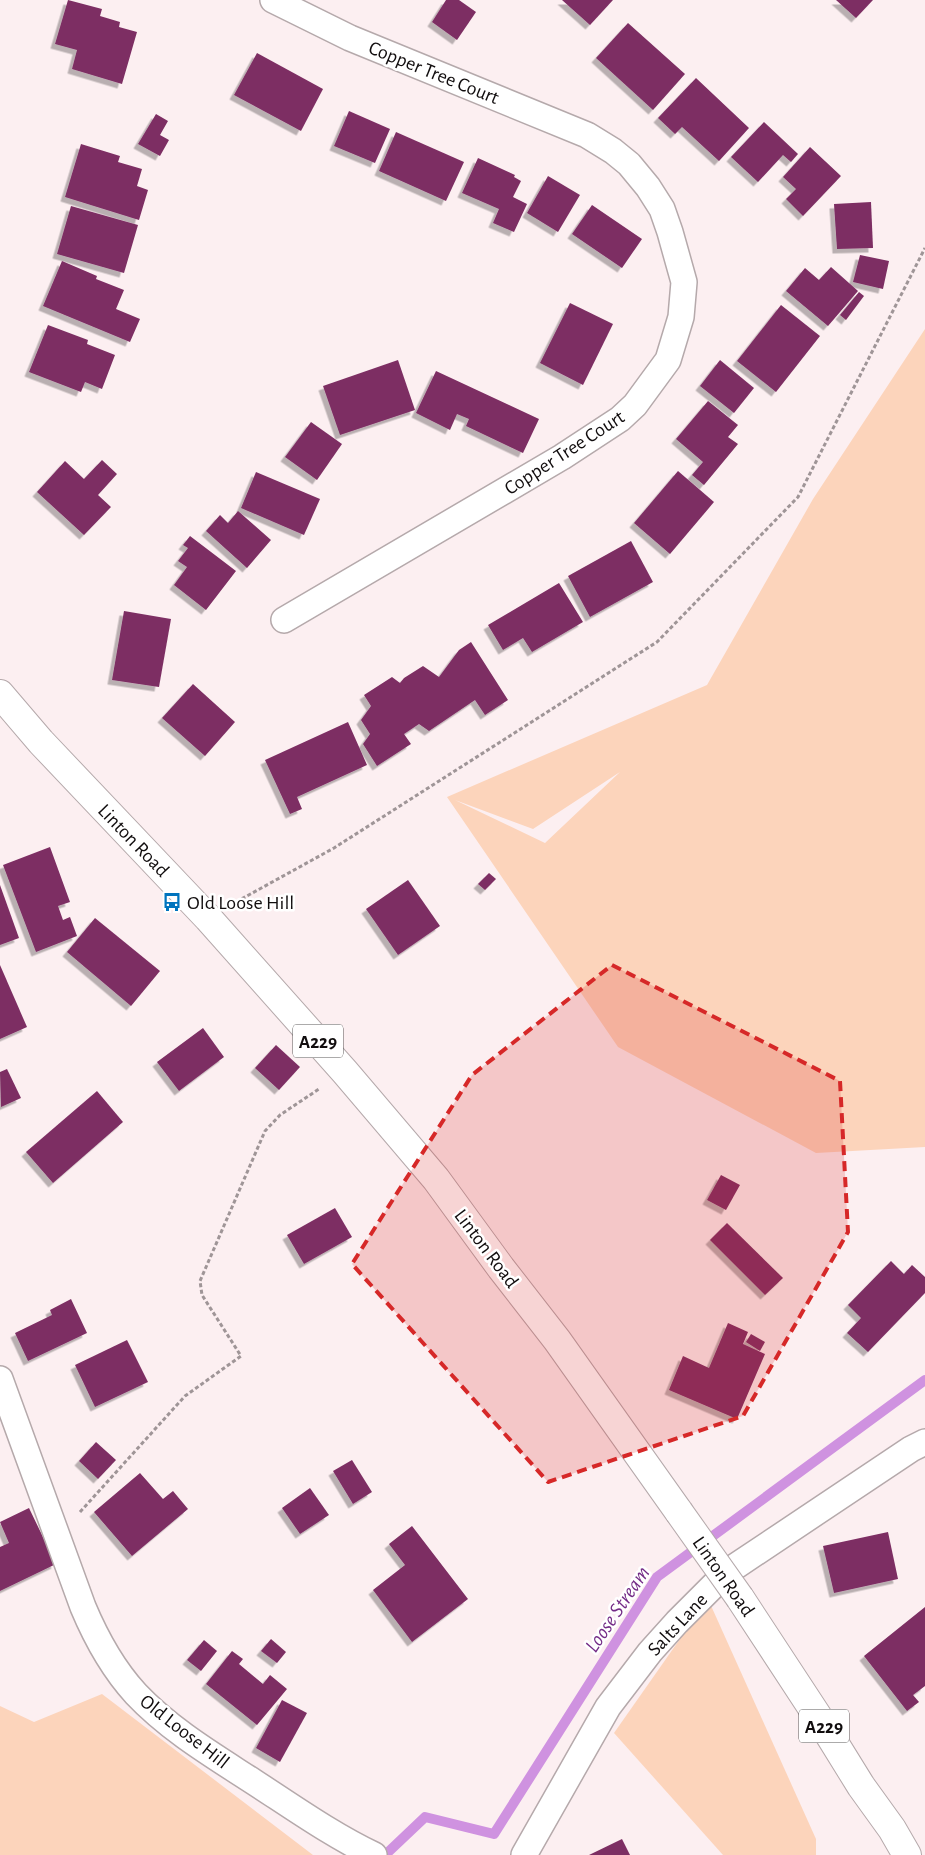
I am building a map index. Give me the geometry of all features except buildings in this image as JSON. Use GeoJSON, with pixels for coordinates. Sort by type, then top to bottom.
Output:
{"type":"FeatureCollection","features":[{"type":"Feature","properties":{"kind":"highway","name":"Linton Road"},"geometry":{"type":"LineString","coordinates":[[3,703],[208,918],[345,1072],[436,1179],[501,1268],[557,1340],[740,1598],[861,1786],[892,1829],[907,1855]]}},
{"type":"Feature","properties":{"kind":"street","name":"Copper Tree Court"},"geometry":{"type":"LineString","coordinates":[[273,0],[350,38],[587,134],[613,151],[629,164],[662,210],[679,259],[684,282],[681,317],[668,360],[635,405],[620,419],[562,457],[284,620]]}},
{"type":"Feature","properties":{"kind":"street","name":"Old Loose Hill"},"geometry":{"type":"LineString","coordinates":[[0,1379],[83,1607],[92,1629],[121,1675],[154,1712],[175,1728],[324,1827],[370,1853]]}},
{"type":"Feature","properties":{"kind":"street","name":"Salts Lane"},"geometry":{"type":"LineString","coordinates":[[524,1855],[608,1707],[650,1652],[677,1622],[727,1572],[911,1449],[925,1442]]}},
{"type":"Feature","properties":{"kind":"path"},"geometry":{"type":"LineString","coordinates":[[208,918],[334,848],[657,642],[798,497],[925,248]]}},
{"type":"Feature","properties":{"kind":"path"},"geometry":{"type":"LineString","coordinates":[[58,1536],[185,1396],[241,1356],[202,1295],[200,1281],[265,1131],[280,1115],[345,1072]]}},
{"type":"Feature","properties":{"kind":"highlighted area"},"geometry":{"type":"Polygon","coordinates":[[[612,965],[840,1081],[848,1232],[743,1416],[548,1482],[352,1264],[472,1075],[612,965]]]}},
{"type":"Feature","properties":{"kind":"shaded area"},"geometry":{"type":"Polygon","coordinates":[[[925,329],[925,1147],[816,1153],[618,1047],[447,797],[707,685],[813,499],[925,329]],[[620,772],[533,829],[455,800],[545,843],[620,772]]]}},
{"type":"Feature","properties":{"kind":"shaded area"},"geometry":{"type":"Polygon","coordinates":[[[708,1599],[816,1839],[816,1855],[723,1855],[614,1733],[708,1599]]]}},
{"type":"Feature","properties":{"kind":"shaded area"},"geometry":{"type":"Polygon","coordinates":[[[102,1694],[313,1855],[0,1855],[0,1706],[34,1722],[102,1694]]]}},
{"type":"Feature","properties":{"kind":"waterway","name":"Loose Stream"},"geometry":{"type":"LineString","coordinates":[[385,1855],[425,1817],[494,1834],[657,1577],[925,1380]]}},
{"type":"Feature","properties":{"kind":"place","name":"Old Loose Hill"},"geometry":{"type":"Point","coordinates":[172,902]}}]}
